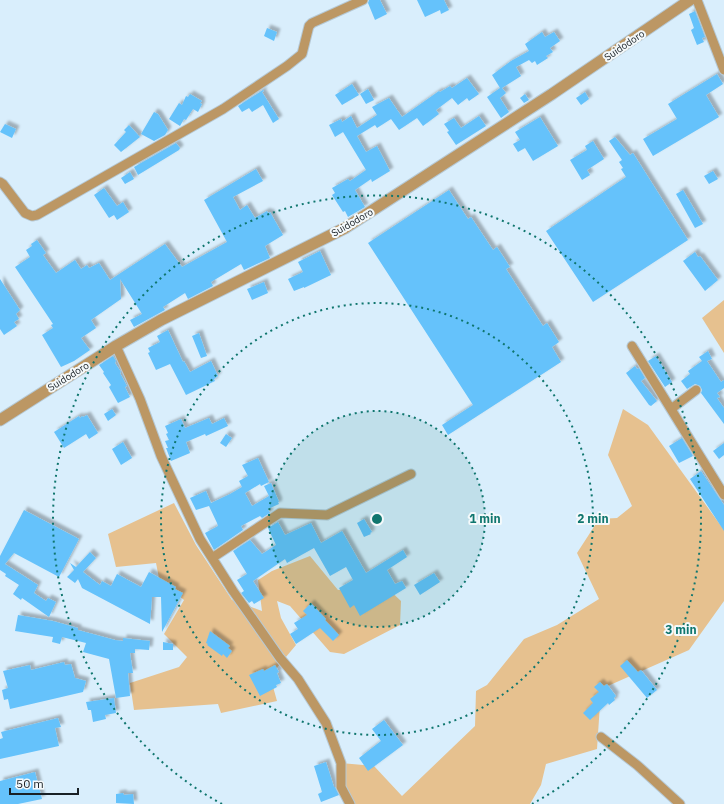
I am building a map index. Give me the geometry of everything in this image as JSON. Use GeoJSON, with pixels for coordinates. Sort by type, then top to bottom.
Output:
{"type":"FeatureCollection","features":[{"type":"Feature","properties":{"kind":"street"},"geometry":{"type":"LineString","coordinates":[[0,182],[25,213],[32,216],[37,215],[223,109],[287,66],[302,54],[309,26],[312,23],[363,0]]}},
{"type":"Feature","properties":{"kind":"street","name":"Suidodoro"},"geometry":{"type":"LineString","coordinates":[[0,420],[116,346],[161,320],[345,228],[545,98],[690,0]]}},
{"type":"Feature","properties":{"kind":"street"},"geometry":{"type":"LineString","coordinates":[[697,0],[724,70]]}},
{"type":"Feature","properties":{"kind":"street"},"geometry":{"type":"LineString","coordinates":[[116,346],[140,399],[161,456],[200,539],[280,658],[298,679],[326,722],[341,763],[341,787],[350,804]]}},
{"type":"Feature","properties":{"kind":"street"},"geometry":{"type":"LineString","coordinates":[[632,346],[724,495]]}},
{"type":"Feature","properties":{"kind":"street"},"geometry":{"type":"LineString","coordinates":[[671,409],[696,390]]}},
{"type":"Feature","properties":{"kind":"street"},"geometry":{"type":"LineString","coordinates":[[212,558],[280,513],[327,515],[411,474]]}},
{"type":"Feature","properties":{"kind":"street"},"geometry":{"type":"LineString","coordinates":[[601,738],[637,765],[680,804]]}},
{"type":"Feature","properties":{"kind":"shaded area"},"geometry":{"type":"Polygon","coordinates":[[[724,300],[724,353],[702,318],[724,300]]]}},
{"type":"Feature","properties":{"kind":"shaded area"},"geometry":{"type":"Polygon","coordinates":[[[623,409],[648,425],[724,530],[724,601],[689,650],[601,689],[597,749],[546,764],[541,785],[530,804],[353,804],[341,787],[341,763],[374,766],[402,796],[475,726],[476,691],[487,685],[524,639],[557,625],[599,599],[577,553],[599,519],[617,518],[632,506],[608,455],[623,409]]]}},
{"type":"Feature","properties":{"kind":"shaded area"},"geometry":{"type":"Polygon","coordinates":[[[174,503],[196,545],[232,600],[262,611],[258,580],[272,571],[310,556],[338,590],[385,586],[401,601],[400,625],[344,654],[330,652],[290,606],[277,601],[281,618],[296,645],[270,676],[277,701],[221,713],[218,704],[134,710],[130,683],[179,667],[187,657],[164,634],[184,600],[159,578],[156,563],[116,567],[108,534],[174,503]]]}},
{"type":"Feature","properties":{"kind":"building"},"geometry":{"type":"Polygon","coordinates":[[[369,0],[380,0],[387,14],[375,20],[368,3],[369,0]]]}},
{"type":"Feature","properties":{"kind":"building"},"geometry":{"type":"Polygon","coordinates":[[[417,0],[444,0],[449,10],[441,14],[440,10],[425,17],[417,0]]]}},
{"type":"Feature","properties":{"kind":"building"},"geometry":{"type":"Polygon","coordinates":[[[695,11],[705,37],[702,38],[704,42],[697,45],[691,30],[694,28],[689,14],[695,11]]]}},
{"type":"Feature","properties":{"kind":"building"},"geometry":{"type":"Polygon","coordinates":[[[267,28],[277,32],[274,41],[264,36],[267,28]]]}},
{"type":"Feature","properties":{"kind":"building"},"geometry":{"type":"Polygon","coordinates":[[[542,32],[545,37],[554,32],[560,41],[550,48],[553,52],[546,56],[548,58],[537,65],[535,61],[532,63],[529,60],[516,67],[521,76],[502,88],[506,93],[500,98],[509,112],[501,118],[487,97],[500,88],[492,75],[511,61],[529,51],[525,44],[542,32]]]}},
{"type":"Feature","properties":{"kind":"building"},"geometry":{"type":"Polygon","coordinates":[[[717,74],[723,84],[706,95],[719,117],[653,156],[643,139],[677,119],[668,104],[717,74]]]}},
{"type":"Feature","properties":{"kind":"building"},"geometry":{"type":"Polygon","coordinates":[[[467,78],[479,94],[469,101],[467,98],[458,105],[452,98],[436,110],[439,114],[423,126],[417,118],[399,130],[391,119],[377,128],[375,125],[357,136],[366,152],[377,146],[390,171],[372,182],[371,179],[355,190],[365,207],[348,217],[332,195],[335,193],[332,188],[348,179],[350,181],[366,170],[343,132],[335,137],[329,125],[341,119],[342,122],[351,116],[357,128],[377,115],[372,107],[389,98],[402,117],[439,91],[440,92],[450,86],[452,88],[467,78]]]}},
{"type":"Feature","properties":{"kind":"building"},"geometry":{"type":"Polygon","coordinates":[[[352,84],[359,95],[342,105],[335,95],[352,84]]]}},
{"type":"Feature","properties":{"kind":"building"},"geometry":{"type":"Polygon","coordinates":[[[368,89],[374,100],[366,104],[360,94],[368,89]]]}},
{"type":"Feature","properties":{"kind":"building"},"geometry":{"type":"Polygon","coordinates":[[[263,90],[264,91],[262,92],[279,119],[273,123],[263,105],[252,112],[249,108],[242,112],[238,106],[263,90]]]}},
{"type":"Feature","properties":{"kind":"building"},"geometry":{"type":"Polygon","coordinates":[[[585,92],[589,99],[581,105],[576,98],[585,92]]]}},
{"type":"Feature","properties":{"kind":"building"},"geometry":{"type":"Polygon","coordinates":[[[190,94],[202,101],[200,103],[202,104],[198,112],[193,109],[180,126],[169,119],[179,103],[182,105],[186,96],[188,97],[190,94]]]}},
{"type":"Feature","properties":{"kind":"building"},"geometry":{"type":"Polygon","coordinates":[[[525,94],[529,100],[524,103],[520,98],[525,94]]]}},
{"type":"Feature","properties":{"kind":"building"},"geometry":{"type":"Polygon","coordinates":[[[154,112],[158,114],[168,130],[165,135],[154,141],[141,134],[154,112]]]}},
{"type":"Feature","properties":{"kind":"building"},"geometry":{"type":"Polygon","coordinates":[[[479,116],[486,126],[456,145],[447,132],[449,131],[444,124],[454,118],[461,128],[479,116]]]}},
{"type":"Feature","properties":{"kind":"building"},"geometry":{"type":"Polygon","coordinates":[[[540,117],[558,146],[533,161],[525,148],[518,152],[513,144],[520,140],[515,132],[540,117]]]}},
{"type":"Feature","properties":{"kind":"building"},"geometry":{"type":"Polygon","coordinates":[[[5,124],[16,129],[12,138],[0,132],[5,124]]]}},
{"type":"Feature","properties":{"kind":"building"},"geometry":{"type":"Polygon","coordinates":[[[129,125],[140,137],[121,152],[114,145],[126,132],[124,130],[129,125]]]}},
{"type":"Feature","properties":{"kind":"building"},"geometry":{"type":"Polygon","coordinates":[[[615,137],[630,155],[633,153],[688,240],[593,302],[546,231],[626,177],[619,162],[622,160],[609,141],[615,137]]]}},
{"type":"Feature","properties":{"kind":"building"},"geometry":{"type":"Polygon","coordinates":[[[593,141],[604,159],[587,170],[590,175],[582,180],[570,160],[587,150],[585,146],[593,141]]]}},
{"type":"Feature","properties":{"kind":"building"},"geometry":{"type":"Polygon","coordinates":[[[176,143],[180,148],[179,150],[138,175],[134,167],[176,143]]]}},
{"type":"Feature","properties":{"kind":"building"},"geometry":{"type":"Polygon","coordinates":[[[256,169],[263,181],[233,197],[240,210],[247,205],[255,218],[267,211],[268,213],[270,212],[283,235],[265,246],[270,258],[244,270],[241,264],[211,282],[213,286],[188,299],[185,293],[163,307],[165,310],[134,327],[130,320],[142,314],[120,279],[121,299],[91,320],[96,328],[81,338],[90,350],[74,361],[61,367],[42,335],[53,328],[51,325],[53,324],[15,267],[30,257],[26,250],[32,246],[31,244],[37,240],[46,253],[43,255],[56,273],[75,260],[81,269],[87,265],[89,268],[99,263],[110,280],[165,244],[182,267],[227,242],[204,200],[256,169]]]}},
{"type":"Feature","properties":{"kind":"building"},"geometry":{"type":"Polygon","coordinates":[[[713,171],[718,179],[709,184],[704,176],[713,171]]]}},
{"type":"Feature","properties":{"kind":"building"},"geometry":{"type":"Polygon","coordinates":[[[130,172],[134,179],[125,184],[121,178],[130,172]]]}},
{"type":"Feature","properties":{"kind":"building"},"geometry":{"type":"Polygon","coordinates":[[[104,188],[117,206],[123,202],[129,212],[117,220],[114,215],[109,218],[94,195],[104,188]]]}},
{"type":"Feature","properties":{"kind":"building"},"geometry":{"type":"Polygon","coordinates":[[[449,190],[468,219],[471,217],[493,250],[497,247],[510,267],[506,269],[543,326],[547,323],[559,342],[552,347],[561,362],[448,435],[442,425],[473,405],[368,243],[449,190]]]}},
{"type":"Feature","properties":{"kind":"building"},"geometry":{"type":"Polygon","coordinates":[[[683,190],[703,224],[695,228],[676,194],[683,190]]]}},
{"type":"Feature","properties":{"kind":"building"},"geometry":{"type":"Polygon","coordinates":[[[320,251],[331,275],[304,288],[294,291],[288,279],[303,272],[298,262],[320,251]]]}},
{"type":"Feature","properties":{"kind":"building"},"geometry":{"type":"Polygon","coordinates":[[[695,252],[698,257],[700,256],[718,280],[705,291],[683,261],[695,252]]]}},
{"type":"Feature","properties":{"kind":"building"},"geometry":{"type":"Polygon","coordinates":[[[0,279],[20,310],[16,314],[19,319],[14,322],[17,326],[4,335],[0,329],[0,279]]]}},
{"type":"Feature","properties":{"kind":"building"},"geometry":{"type":"Polygon","coordinates":[[[264,282],[268,293],[252,300],[247,289],[264,282]]]}},
{"type":"Feature","properties":{"kind":"building"},"geometry":{"type":"Polygon","coordinates":[[[168,330],[183,362],[184,361],[190,372],[211,361],[218,376],[214,379],[215,381],[186,395],[170,364],[156,370],[148,353],[150,352],[148,348],[160,342],[157,336],[168,330]]]}},
{"type":"Feature","properties":{"kind":"building"},"geometry":{"type":"Polygon","coordinates":[[[199,333],[207,356],[201,358],[192,336],[199,333]]]}},
{"type":"Feature","properties":{"kind":"building"},"geometry":{"type":"Polygon","coordinates":[[[708,351],[712,359],[707,361],[721,382],[724,380],[724,388],[717,393],[720,397],[717,398],[724,408],[724,424],[701,393],[702,390],[700,386],[695,384],[687,389],[681,381],[690,374],[688,371],[702,361],[699,357],[708,351]]]}},
{"type":"Feature","properties":{"kind":"building"},"geometry":{"type":"Polygon","coordinates":[[[113,356],[127,386],[125,387],[130,397],[118,403],[109,387],[111,385],[99,365],[113,356]]]}},
{"type":"Feature","properties":{"kind":"building"},"geometry":{"type":"Polygon","coordinates":[[[656,356],[672,382],[665,387],[648,361],[656,356]]]}},
{"type":"Feature","properties":{"kind":"building"},"geometry":{"type":"Polygon","coordinates":[[[635,366],[637,369],[639,368],[645,378],[641,381],[657,401],[651,406],[626,373],[635,366]]]}},
{"type":"Feature","properties":{"kind":"building"},"geometry":{"type":"Polygon","coordinates":[[[112,409],[116,415],[108,421],[104,414],[112,409]]]}},
{"type":"Feature","properties":{"kind":"building"},"geometry":{"type":"Polygon","coordinates":[[[87,415],[98,433],[89,439],[86,434],[64,448],[54,432],[79,416],[80,418],[87,415]]]}},
{"type":"Feature","properties":{"kind":"building"},"geometry":{"type":"Polygon","coordinates":[[[209,418],[212,424],[224,418],[228,426],[206,436],[205,434],[186,442],[190,453],[171,461],[166,448],[168,448],[165,441],[169,440],[166,434],[168,433],[165,426],[181,419],[185,428],[209,418]]]}},
{"type":"Feature","properties":{"kind":"building"},"geometry":{"type":"Polygon","coordinates":[[[226,434],[232,438],[226,447],[220,443],[226,434]]]}},
{"type":"Feature","properties":{"kind":"building"},"geometry":{"type":"Polygon","coordinates":[[[682,438],[693,456],[679,463],[669,446],[682,438]]]}},
{"type":"Feature","properties":{"kind":"building"},"geometry":{"type":"Polygon","coordinates":[[[123,442],[132,458],[121,465],[112,449],[123,442]]]}},
{"type":"Feature","properties":{"kind":"building"},"geometry":{"type":"Polygon","coordinates":[[[724,443],[724,455],[719,459],[713,451],[724,443]]]}},
{"type":"Feature","properties":{"kind":"building"},"geometry":{"type":"Polygon","coordinates":[[[258,458],[269,482],[261,486],[260,484],[245,493],[252,506],[269,496],[264,486],[271,483],[279,504],[268,509],[270,513],[262,518],[260,516],[241,526],[243,530],[214,550],[205,533],[218,526],[217,523],[209,506],[196,510],[190,498],[206,491],[211,503],[242,487],[239,481],[248,476],[242,465],[258,458]]]}},
{"type":"Feature","properties":{"kind":"building"},"geometry":{"type":"Polygon","coordinates":[[[701,471],[724,505],[724,531],[690,479],[701,471]]]}},
{"type":"Feature","properties":{"kind":"building"},"geometry":{"type":"Polygon","coordinates":[[[24,510],[79,539],[59,577],[14,553],[5,564],[38,585],[34,593],[46,601],[48,598],[56,602],[49,617],[22,598],[21,600],[13,594],[19,585],[5,576],[6,574],[0,570],[0,556],[24,510]]]}},
{"type":"Feature","properties":{"kind":"building"},"geometry":{"type":"Polygon","coordinates":[[[364,519],[372,532],[364,537],[357,523],[364,519]]]}},
{"type":"Feature","properties":{"kind":"building"},"geometry":{"type":"Polygon","coordinates":[[[278,522],[285,535],[311,523],[321,543],[342,531],[366,573],[403,550],[407,557],[387,570],[395,584],[402,581],[406,588],[360,616],[354,605],[350,608],[339,588],[353,580],[346,567],[330,576],[314,548],[287,563],[285,559],[253,581],[264,598],[254,604],[252,601],[249,603],[241,593],[244,591],[237,580],[247,574],[233,551],[250,540],[262,554],[276,545],[268,528],[278,522]]]}},
{"type":"Feature","properties":{"kind":"building"},"geometry":{"type":"Polygon","coordinates":[[[90,552],[96,558],[83,572],[100,585],[102,581],[111,586],[117,574],[141,587],[149,572],[176,587],[175,589],[183,593],[162,632],[161,597],[152,597],[150,624],[82,588],[78,579],[75,583],[67,577],[74,570],[70,563],[76,567],[90,552]]]}},
{"type":"Feature","properties":{"kind":"building"},"geometry":{"type":"Polygon","coordinates":[[[434,573],[440,582],[420,595],[414,585],[434,573]]]}},
{"type":"Feature","properties":{"kind":"building"},"geometry":{"type":"Polygon","coordinates":[[[311,603],[339,635],[333,641],[320,628],[296,644],[290,634],[298,629],[294,623],[307,615],[303,611],[311,603]]]}},
{"type":"Feature","properties":{"kind":"building"},"geometry":{"type":"Polygon","coordinates":[[[18,615],[53,621],[78,628],[78,630],[115,640],[123,641],[123,638],[150,641],[149,650],[135,649],[135,653],[130,653],[133,673],[128,673],[130,696],[116,698],[109,659],[83,652],[86,643],[62,637],[60,644],[52,642],[53,637],[15,631],[18,615]]]}},
{"type":"Feature","properties":{"kind":"building"},"geometry":{"type":"Polygon","coordinates":[[[210,631],[230,646],[228,648],[232,651],[227,658],[207,645],[208,644],[206,643],[210,631]]]}},
{"type":"Feature","properties":{"kind":"building"},"geometry":{"type":"Polygon","coordinates":[[[163,642],[173,644],[173,650],[163,650],[163,642]]]}},
{"type":"Feature","properties":{"kind":"building"},"geometry":{"type":"Polygon","coordinates":[[[627,660],[638,672],[641,670],[657,690],[647,698],[620,666],[627,660]]]}},
{"type":"Feature","properties":{"kind":"building"},"geometry":{"type":"Polygon","coordinates":[[[64,662],[65,665],[71,664],[75,678],[86,681],[83,692],[10,709],[8,699],[4,700],[2,690],[8,688],[3,671],[30,665],[31,670],[64,662]]]}},
{"type":"Feature","properties":{"kind":"building"},"geometry":{"type":"Polygon","coordinates":[[[275,665],[279,672],[277,673],[281,683],[276,685],[277,687],[260,696],[249,675],[263,669],[264,671],[275,665]]]}},
{"type":"Feature","properties":{"kind":"building"},"geometry":{"type":"Polygon","coordinates":[[[600,682],[604,686],[607,684],[616,696],[614,698],[615,700],[609,705],[608,703],[590,720],[583,713],[593,703],[590,699],[599,692],[594,687],[600,682]]]}},
{"type":"Feature","properties":{"kind":"building"},"geometry":{"type":"Polygon","coordinates":[[[114,698],[116,713],[105,715],[106,719],[93,722],[91,710],[88,710],[86,702],[114,698]]]}},
{"type":"Feature","properties":{"kind":"building"},"geometry":{"type":"Polygon","coordinates":[[[58,718],[61,727],[55,728],[59,746],[0,759],[0,739],[3,738],[1,732],[58,718]]]}},
{"type":"Feature","properties":{"kind":"building"},"geometry":{"type":"Polygon","coordinates":[[[384,720],[403,745],[368,771],[359,758],[381,741],[372,729],[384,720]]]}},
{"type":"Feature","properties":{"kind":"building"},"geometry":{"type":"Polygon","coordinates":[[[326,762],[334,787],[339,795],[321,802],[318,794],[322,792],[314,766],[326,762]]]}},
{"type":"Feature","properties":{"kind":"building"},"geometry":{"type":"Polygon","coordinates":[[[35,772],[42,799],[18,804],[0,804],[0,781],[35,772]]]}},
{"type":"Feature","properties":{"kind":"building"},"geometry":{"type":"Polygon","coordinates":[[[123,793],[124,795],[133,794],[134,804],[116,803],[116,794],[123,793]]]}}]}
